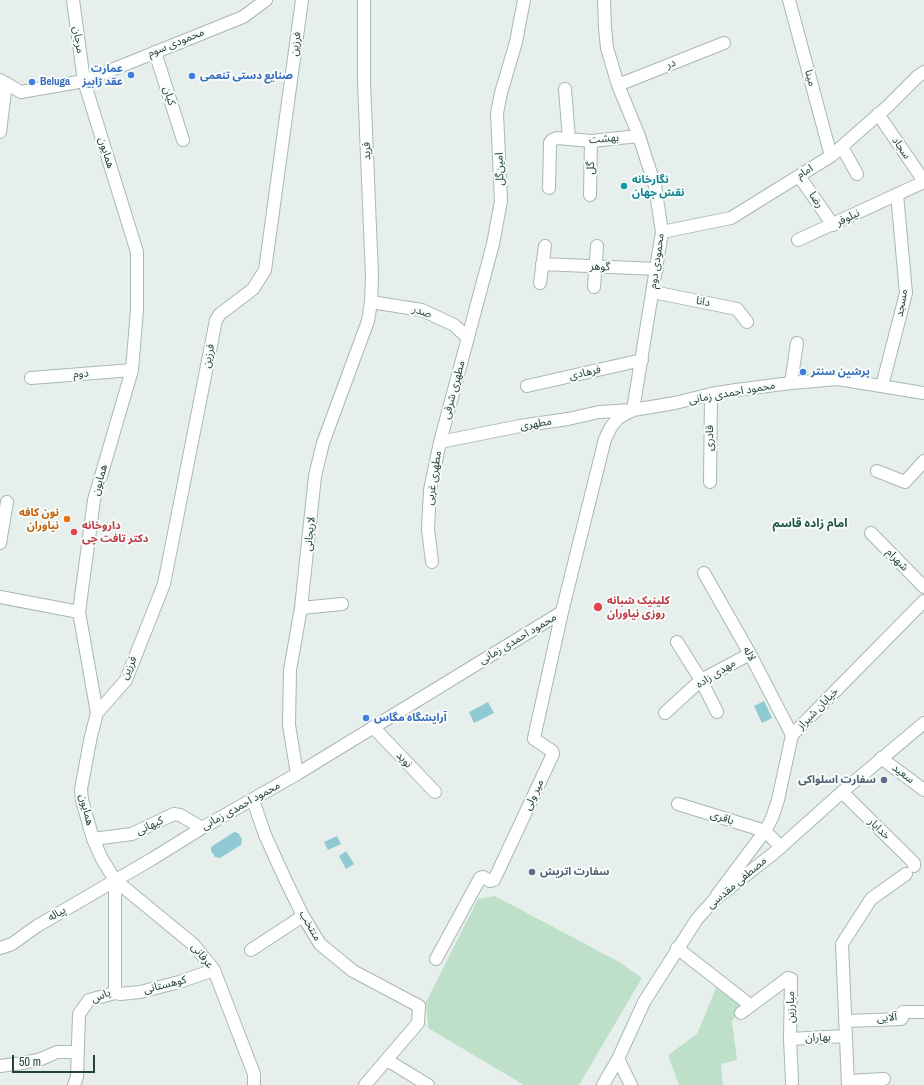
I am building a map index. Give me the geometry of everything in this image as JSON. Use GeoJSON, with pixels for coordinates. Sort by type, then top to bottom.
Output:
{"type":"FeatureCollection","features":[{"type":"Feature","properties":{"kind":"street","name":"مرجان"},"geometry":{"type":"LineString","coordinates":[[73,0],[84,81]]}},
{"type":"Feature","properties":{"kind":"street","name":"محمودی سوم"},"geometry":{"type":"LineString","coordinates":[[3,82],[21,92],[84,81],[242,17],[266,0]]}},
{"type":"Feature","properties":{"kind":"street","name":"فرزین"},"geometry":{"type":"LineString","coordinates":[[97,713],[126,680],[164,584],[216,320],[220,314],[253,289],[264,270],[302,0]]}},
{"type":"Feature","properties":{"kind":"street","name":"فرید"},"geometry":{"type":"LineString","coordinates":[[364,0],[364,84],[372,276],[371,302]]}},
{"type":"Feature","properties":{"kind":"street","name":"امین‌گل"},"geometry":{"type":"LineString","coordinates":[[468,338],[494,244],[501,201],[497,113],[501,93],[516,42],[524,0]]}},
{"type":"Feature","properties":{"kind":"street","name":"محمودی دوم"},"geometry":{"type":"LineString","coordinates":[[604,0],[607,48],[618,85],[639,136],[655,186],[662,232],[633,410]]}},
{"type":"Feature","properties":{"kind":"street","name":"مینا"},"geometry":{"type":"LineString","coordinates":[[789,0],[830,156]]}},
{"type":"Feature","properties":{"kind":"street","name":"در"},"geometry":{"type":"LineString","coordinates":[[618,85],[724,43]]}},
{"type":"Feature","properties":{"kind":"street","name":"کیان"},"geometry":{"type":"LineString","coordinates":[[155,52],[183,140]]}},
{"type":"Feature","properties":{"kind":"street","name":"امام"},"geometry":{"type":"LineString","coordinates":[[662,232],[731,218],[799,176],[842,147],[924,72]]}},
{"type":"Feature","properties":{"kind":"street","name":"همایون"},"geometry":{"type":"LineString","coordinates":[[84,81],[136,252],[137,310],[132,370],[94,500],[79,612],[97,713],[81,789],[82,800],[93,839],[102,859],[115,880]]}},
{"type":"Feature","properties":{"kind":"street"},"geometry":{"type":"LineString","coordinates":[[0,132],[3,82]]}},
{"type":"Feature","properties":{"kind":"street"},"geometry":{"type":"LineString","coordinates":[[565,88],[569,139]]}},
{"type":"Feature","properties":{"kind":"street","name":"سجاد"},"geometry":{"type":"LineString","coordinates":[[878,114],[924,182]]}},
{"type":"Feature","properties":{"kind":"street","name":"بهشت"},"geometry":{"type":"LineString","coordinates":[[549,188],[550,143],[552,140],[557,138],[591,141],[639,136]]}},
{"type":"Feature","properties":{"kind":"street","name":"گل"},"geometry":{"type":"LineString","coordinates":[[590,195],[591,141]]}},
{"type":"Feature","properties":{"kind":"street"},"geometry":{"type":"LineString","coordinates":[[842,147],[857,174]]}},
{"type":"Feature","properties":{"kind":"street","name":"رضا"},"geometry":{"type":"LineString","coordinates":[[799,176],[833,225]]}},
{"type":"Feature","properties":{"kind":"street","name":"نیلوفر"},"geometry":{"type":"LineString","coordinates":[[798,240],[924,182]]}},
{"type":"Feature","properties":{"kind":"street","name":"مسجد"},"geometry":{"type":"LineString","coordinates":[[882,386],[906,293],[897,194]]}},
{"type":"Feature","properties":{"kind":"street"},"geometry":{"type":"LineString","coordinates":[[540,283],[545,246]]}},
{"type":"Feature","properties":{"kind":"street"},"geometry":{"type":"LineString","coordinates":[[594,287],[597,246]]}},
{"type":"Feature","properties":{"kind":"street","name":"گوهر"},"geometry":{"type":"LineString","coordinates":[[542,264],[656,269]]}},
{"type":"Feature","properties":{"kind":"street","name":"دانا"},"geometry":{"type":"LineString","coordinates":[[653,292],[737,309],[747,322]]}},
{"type":"Feature","properties":{"kind":"street","name":"صدر"},"geometry":{"type":"LineString","coordinates":[[371,302],[422,310],[454,325],[468,338]]}},
{"type":"Feature","properties":{"kind":"street","name":"لاریجانی"},"geometry":{"type":"LineString","coordinates":[[297,774],[288,725],[290,670],[301,608],[316,476],[323,443],[368,321],[371,302]]}},
{"type":"Feature","properties":{"kind":"street","name":"مطهری شرقی"},"geometry":{"type":"LineString","coordinates":[[440,442],[468,338]]}},
{"type":"Feature","properties":{"kind":"street"},"geometry":{"type":"LineString","coordinates":[[791,383],[797,343]]}},
{"type":"Feature","properties":{"kind":"street","name":"فرهادی"},"geometry":{"type":"LineString","coordinates":[[527,386],[642,360]]}},
{"type":"Feature","properties":{"kind":"street","name":"دوم"},"geometry":{"type":"LineString","coordinates":[[31,378],[132,370]]}},
{"type":"Feature","properties":{"kind":"street","name":"محمود احمدی زمانی"},"geometry":{"type":"LineString","coordinates":[[115,880],[297,774],[562,612],[605,439],[611,427],[618,418],[633,410],[675,403],[711,394],[791,383],[838,379],[924,393]]}},
{"type":"Feature","properties":{"kind":"street","name":"قادری"},"geometry":{"type":"LineString","coordinates":[[710,482],[711,394]]}},
{"type":"Feature","properties":{"kind":"street","name":"مطهری"},"geometry":{"type":"LineString","coordinates":[[440,442],[600,412],[633,410]]}},
{"type":"Feature","properties":{"kind":"street","name":"مطهری غربی"},"geometry":{"type":"LineString","coordinates":[[432,562],[428,529],[430,490],[440,442]]}},
{"type":"Feature","properties":{"kind":"street"},"geometry":{"type":"LineString","coordinates":[[878,471],[905,482],[924,461]]}},
{"type":"Feature","properties":{"kind":"street"},"geometry":{"type":"LineString","coordinates":[[0,543],[7,502]]}},
{"type":"Feature","properties":{"kind":"street","name":"شهرام"},"geometry":{"type":"LineString","coordinates":[[871,533],[924,587]]}},
{"type":"Feature","properties":{"kind":"street","name":"لاله"},"geometry":{"type":"LineString","coordinates":[[704,574],[750,654],[792,735]]}},
{"type":"Feature","properties":{"kind":"street"},"geometry":{"type":"LineString","coordinates":[[0,597],[79,612]]}},
{"type":"Feature","properties":{"kind":"street","name":"خیابان شیراز"},"geometry":{"type":"LineString","coordinates":[[714,900],[765,831],[772,818],[778,800],[792,735],[924,601]]}},
{"type":"Feature","properties":{"kind":"street"},"geometry":{"type":"LineString","coordinates":[[301,608],[342,604]]}},
{"type":"Feature","properties":{"kind":"street","name":"میر ولی"},"geometry":{"type":"LineString","coordinates":[[436,959],[480,878],[483,877],[490,881],[494,880],[553,754],[552,751],[534,738],[562,612]]}},
{"type":"Feature","properties":{"kind":"street"},"geometry":{"type":"LineString","coordinates":[[677,642],[702,680],[717,712]]}},
{"type":"Feature","properties":{"kind":"street","name":"مهدی زاده"},"geometry":{"type":"LineString","coordinates":[[665,713],[702,680],[750,654]]}},
{"type":"Feature","properties":{"kind":"street","name":"مصطفی مقدسی"},"geometry":{"type":"LineString","coordinates":[[603,1085],[618,1059],[644,1002],[677,948],[697,919],[714,900],[781,847],[881,758],[924,723]]}},
{"type":"Feature","properties":{"kind":"street","name":"نوید"},"geometry":{"type":"LineString","coordinates":[[373,727],[435,792]]}},
{"type":"Feature","properties":{"kind":"street","name":"سعید"},"geometry":{"type":"LineString","coordinates":[[881,758],[924,790]]}},
{"type":"Feature","properties":{"kind":"street","name":"خدایار"},"geometry":{"type":"LineString","coordinates":[[842,792],[914,863],[910,870],[871,899],[842,944],[845,1020]]}},
{"type":"Feature","properties":{"kind":"street","name":"منتخب"},"geometry":{"type":"LineString","coordinates":[[253,800],[266,835],[303,916],[320,944],[353,971],[419,1006],[418,1024],[387,1060]]}},
{"type":"Feature","properties":{"kind":"street","name":"باقری"},"geometry":{"type":"LineString","coordinates":[[678,804],[765,831]]}},
{"type":"Feature","properties":{"kind":"street","name":"کیهانی"},"geometry":{"type":"LineString","coordinates":[[93,839],[132,834],[174,814],[180,815],[202,828]]}},
{"type":"Feature","properties":{"kind":"street"},"geometry":{"type":"LineString","coordinates":[[765,831],[781,847]]}},
{"type":"Feature","properties":{"kind":"street","name":"پیاله"},"geometry":{"type":"LineString","coordinates":[[0,948],[12,944],[37,926],[115,880]]}},
{"type":"Feature","properties":{"kind":"street","name":"عرفانی"},"geometry":{"type":"LineString","coordinates":[[115,880],[194,945],[214,970],[254,1074],[254,1085]]}},
{"type":"Feature","properties":{"kind":"street","name":"یاس"},"geometry":{"type":"LineString","coordinates":[[74,1085],[77,1077],[79,1014],[89,1000],[114,993],[115,880]]}},
{"type":"Feature","properties":{"kind":"street"},"geometry":{"type":"LineString","coordinates":[[251,950],[303,916]]}},
{"type":"Feature","properties":{"kind":"street"},"geometry":{"type":"LineString","coordinates":[[677,948],[750,1006],[741,1013]]}},
{"type":"Feature","properties":{"kind":"street","name":"کوهستانی"},"geometry":{"type":"LineString","coordinates":[[114,993],[120,994],[140,992],[179,982],[214,970]]}},
{"type":"Feature","properties":{"kind":"street","name":"مبارزین"},"geometry":{"type":"LineString","coordinates":[[750,1006],[788,978],[791,979],[790,1039],[792,1082]]}},
{"type":"Feature","properties":{"kind":"street","name":"آلایی"},"geometry":{"type":"LineString","coordinates":[[845,1020],[900,1019],[902,1018],[903,1012],[924,1012]]}},
{"type":"Feature","properties":{"kind":"street"},"geometry":{"type":"LineString","coordinates":[[845,1020],[848,1083],[884,1079]]}},
{"type":"Feature","properties":{"kind":"street","name":"بهاران"},"geometry":{"type":"LineString","coordinates":[[790,1039],[846,1036]]}},
{"type":"Feature","properties":{"kind":"street"},"geometry":{"type":"LineString","coordinates":[[0,1066],[41,1059],[56,1052],[77,1052]]}},
{"type":"Feature","properties":{"kind":"street"},"geometry":{"type":"LineString","coordinates":[[618,1059],[631,1085]]}},
{"type":"Feature","properties":{"kind":"street"},"geometry":{"type":"LineString","coordinates":[[365,1085],[387,1060],[428,1085]]}},
{"type":"Feature","properties":{"kind":"green space"},"geometry":{"type":"Polygon","coordinates":[[[495,896],[621,963],[642,978],[579,1085],[524,1085],[428,1028],[426,1002],[478,899],[495,896]]]}},
{"type":"Feature","properties":{"kind":"green space"},"geometry":{"type":"Polygon","coordinates":[[[716,988],[741,1006],[732,1022],[737,1060],[721,1064],[723,1085],[679,1085],[668,1055],[697,1034],[716,988]]]}},
{"type":"Feature","properties":{"kind":"water"},"geometry":{"type":"Polygon","coordinates":[[[764,701],[772,718],[762,723],[754,706],[764,701]]]}},
{"type":"Feature","properties":{"kind":"water"},"geometry":{"type":"Polygon","coordinates":[[[488,702],[494,713],[474,723],[469,712],[488,702]]]}},
{"type":"Feature","properties":{"kind":"water"},"geometry":{"type":"Polygon","coordinates":[[[234,832],[238,833],[242,839],[241,845],[220,858],[215,857],[211,851],[211,847],[234,832]]]}},
{"type":"Feature","properties":{"kind":"water"},"geometry":{"type":"Polygon","coordinates":[[[337,836],[341,844],[328,850],[324,842],[337,836]]]}},
{"type":"Feature","properties":{"kind":"water"},"geometry":{"type":"Polygon","coordinates":[[[346,851],[354,864],[346,869],[339,856],[346,851]]]}},
{"type":"Feature","properties":{"kind":"place","name":"عمارت عقد ژابیز"},"geometry":{"type":"Point","coordinates":[131,75]}},
{"type":"Feature","properties":{"kind":"place","name":"صنایع دستی تنعمی"},"geometry":{"type":"Point","coordinates":[192,76]}},
{"type":"Feature","properties":{"kind":"place","name":"Beluga"},"geometry":{"type":"Point","coordinates":[32,82]}},
{"type":"Feature","properties":{"kind":"place","name":"نگارخانه نقش جهان"},"geometry":{"type":"Point","coordinates":[624,186]}},
{"type":"Feature","properties":{"kind":"place","name":"پرشین سنتر"},"geometry":{"type":"Point","coordinates":[803,372]}},
{"type":"Feature","properties":{"kind":"place","name":"نون کافه نیاوران"},"geometry":{"type":"Point","coordinates":[67,519]}},
{"type":"Feature","properties":{"kind":"place","name":"داروخانه دکتر تافت چی"},"geometry":{"type":"Point","coordinates":[74,532]}},
{"type":"Feature","properties":{"kind":"place","name":"کلینیک شبانه روزی نیاوران"},"geometry":{"type":"Point","coordinates":[598,607]}},
{"type":"Feature","properties":{"kind":"place","name":"آرایشگاه مگاس"},"geometry":{"type":"Point","coordinates":[366,718]}},
{"type":"Feature","properties":{"kind":"place","name":"سفارت اسلواکی"},"geometry":{"type":"Point","coordinates":[884,780]}},
{"type":"Feature","properties":{"kind":"place","name":"سفارت اتریش"},"geometry":{"type":"Point","coordinates":[532,872]}},
{"type":"Feature","properties":{"kind":"district","name":"امام زاده قاسم"},"geometry":{"type":"Point","coordinates":[810,524]}}]}
